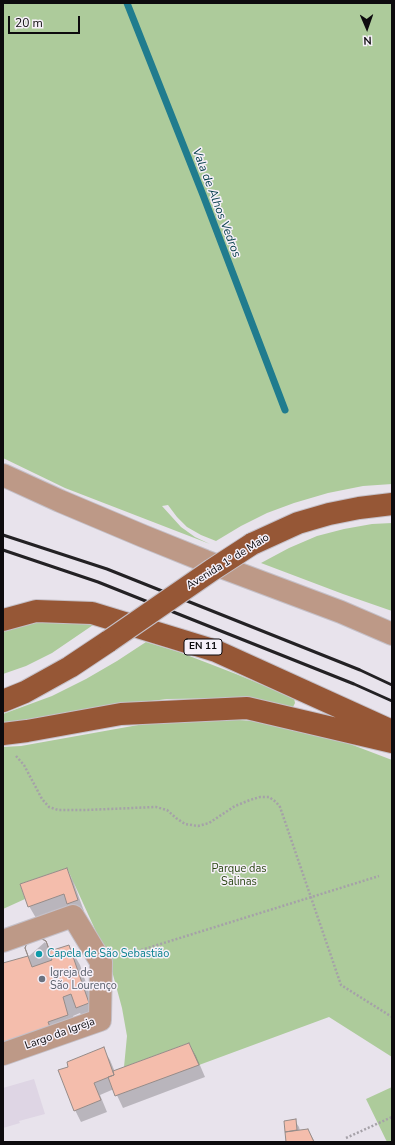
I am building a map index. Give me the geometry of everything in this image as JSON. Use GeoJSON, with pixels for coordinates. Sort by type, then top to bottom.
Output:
{"type":"FeatureCollection","features":[{"type":"Feature","properties":{"kind":"main road","name":"Avenida 1º de Maio"},"geometry":{"type":"LineString","coordinates":[[70,667],[252,544],[298,523],[329,514],[359,508],[392,504]]}},
{"type":"Feature","properties":{"kind":"main road","name":"Avenida 1º de Maio"},"geometry":{"type":"LineString","coordinates":[[359,508],[392,512]]}},
{"type":"Feature","properties":{"kind":"main road","name":"EN 11"},"geometry":{"type":"LineString","coordinates":[[3,620],[36,611],[92,613],[216,650],[392,731]]}},
{"type":"Feature","properties":{"kind":"main road"},"geometry":{"type":"LineString","coordinates":[[3,686],[70,667]]}},
{"type":"Feature","properties":{"kind":"main road"},"geometry":{"type":"LineString","coordinates":[[3,701],[25,692],[70,667]]}},
{"type":"Feature","properties":{"kind":"main road"},"geometry":{"type":"LineString","coordinates":[[3,734],[121,714],[247,708],[392,742]]}},
{"type":"Feature","properties":{"kind":"street"},"geometry":{"type":"LineString","coordinates":[[3,475],[157,542],[341,612],[392,629]]}},
{"type":"Feature","properties":{"kind":"street"},"geometry":{"type":"LineString","coordinates":[[341,612],[392,634]]}},
{"type":"Feature","properties":{"kind":"street","name":"Largo da Igreja"},"geometry":{"type":"LineString","coordinates":[[3,942],[73,916],[101,962],[100,1020],[3,1054]]}},
{"type":"Feature","properties":{"kind":"path"},"geometry":{"type":"LineString","coordinates":[[13,755],[18,756],[24,765],[42,799],[49,807],[58,810],[156,807],[167,810],[185,824],[198,826],[209,823],[235,806],[260,797],[269,797],[280,807],[341,985],[392,1017]]}},
{"type":"Feature","properties":{"kind":"path"},"geometry":{"type":"LineString","coordinates":[[120,956],[379,876]]}},
{"type":"Feature","properties":{"kind":"path"},"geometry":{"type":"LineString","coordinates":[[346,1138],[392,1116]]}},
{"type":"Feature","properties":{"kind":"shaded area"},"geometry":{"type":"Polygon","coordinates":[[[34,1079],[45,1114],[19,1121],[20,1123],[3,1128],[3,1088],[34,1079]]]}},
{"type":"Feature","properties":{"kind":"green space"},"geometry":{"type":"Polygon","coordinates":[[[3,3],[392,3],[392,484],[363,486],[328,493],[294,503],[267,513],[216,541],[187,527],[168,505],[162,506],[181,527],[195,537],[210,544],[65,488],[3,458],[3,3]]]}},
{"type":"Feature","properties":{"kind":"green space"},"geometry":{"type":"Polygon","coordinates":[[[392,523],[392,611],[261,563],[289,548],[317,536],[372,524],[392,523]]]}},
{"type":"Feature","properties":{"kind":"green space"},"geometry":{"type":"Polygon","coordinates":[[[47,620],[96,623],[52,653],[26,666],[3,674],[3,629],[47,620]]]}},
{"type":"Feature","properties":{"kind":"green space"},"geometry":{"type":"Polygon","coordinates":[[[146,642],[179,652],[236,674],[294,698],[295,703],[293,707],[239,698],[167,699],[128,704],[3,726],[3,714],[52,696],[86,679],[146,642]]]}},
{"type":"Feature","properties":{"kind":"green space","name":"Parque das Salinas"},"geometry":{"type":"Polygon","coordinates":[[[208,718],[263,722],[329,736],[392,760],[392,1057],[329,1017],[199,1065],[189,1043],[124,1067],[127,1036],[122,1008],[109,960],[67,868],[20,884],[25,899],[3,909],[3,747],[21,746],[155,722],[208,718]]]}},
{"type":"Feature","properties":{"kind":"green space"},"geometry":{"type":"Polygon","coordinates":[[[392,1087],[392,1142],[387,1142],[366,1099],[392,1087]]]}},
{"type":"Feature","properties":{"kind":"building"},"geometry":{"type":"Polygon","coordinates":[[[67,868],[78,900],[67,904],[64,894],[28,907],[20,884],[67,868]]]}},
{"type":"Feature","properties":{"kind":"building","name":"Igreja de São Lourenço"},"geometry":{"type":"Polygon","coordinates":[[[38,937],[46,941],[50,951],[69,945],[89,1003],[76,1008],[71,994],[63,997],[68,1015],[48,1022],[50,1027],[3,1043],[3,963],[28,956],[25,948],[28,940],[38,937]]]}},
{"type":"Feature","properties":{"kind":"building","name":"Capela de São Sebastião"},"geometry":{"type":"Polygon","coordinates":[[[38,937],[46,941],[52,960],[32,967],[25,948],[28,940],[38,937]]]}},
{"type":"Feature","properties":{"kind":"building"},"geometry":{"type":"Polygon","coordinates":[[[189,1043],[199,1065],[115,1096],[108,1077],[114,1075],[113,1071],[189,1043]]]}},
{"type":"Feature","properties":{"kind":"building"},"geometry":{"type":"Polygon","coordinates":[[[104,1047],[114,1075],[94,1083],[101,1100],[74,1111],[58,1070],[68,1067],[67,1062],[104,1047]]]}},
{"type":"Feature","properties":{"kind":"building"},"geometry":{"type":"Polygon","coordinates":[[[296,1119],[297,1130],[285,1132],[284,1121],[296,1119]]]}},
{"type":"Feature","properties":{"kind":"building"},"geometry":{"type":"Polygon","coordinates":[[[308,1129],[314,1142],[286,1142],[285,1132],[308,1129]]]}},
{"type":"Feature","properties":{"kind":"waterway","name":"Vala de Alhos Vedros"},"geometry":{"type":"LineString","coordinates":[[127,3],[203,195],[285,410]]}},
{"type":"Feature","properties":{"kind":"railway"},"geometry":{"type":"LineString","coordinates":[[3,535],[107,569],[360,670],[392,685]]}},
{"type":"Feature","properties":{"kind":"railway"},"geometry":{"type":"LineString","coordinates":[[3,550],[98,582],[354,684],[392,701]]}},
{"type":"Feature","properties":{"kind":"place","name":"Capela de São Sebastião"},"geometry":{"type":"Point","coordinates":[39,954]}},
{"type":"Feature","properties":{"kind":"place","name":"Igreja de São Lourenço"},"geometry":{"type":"Point","coordinates":[42,979]}}]}
